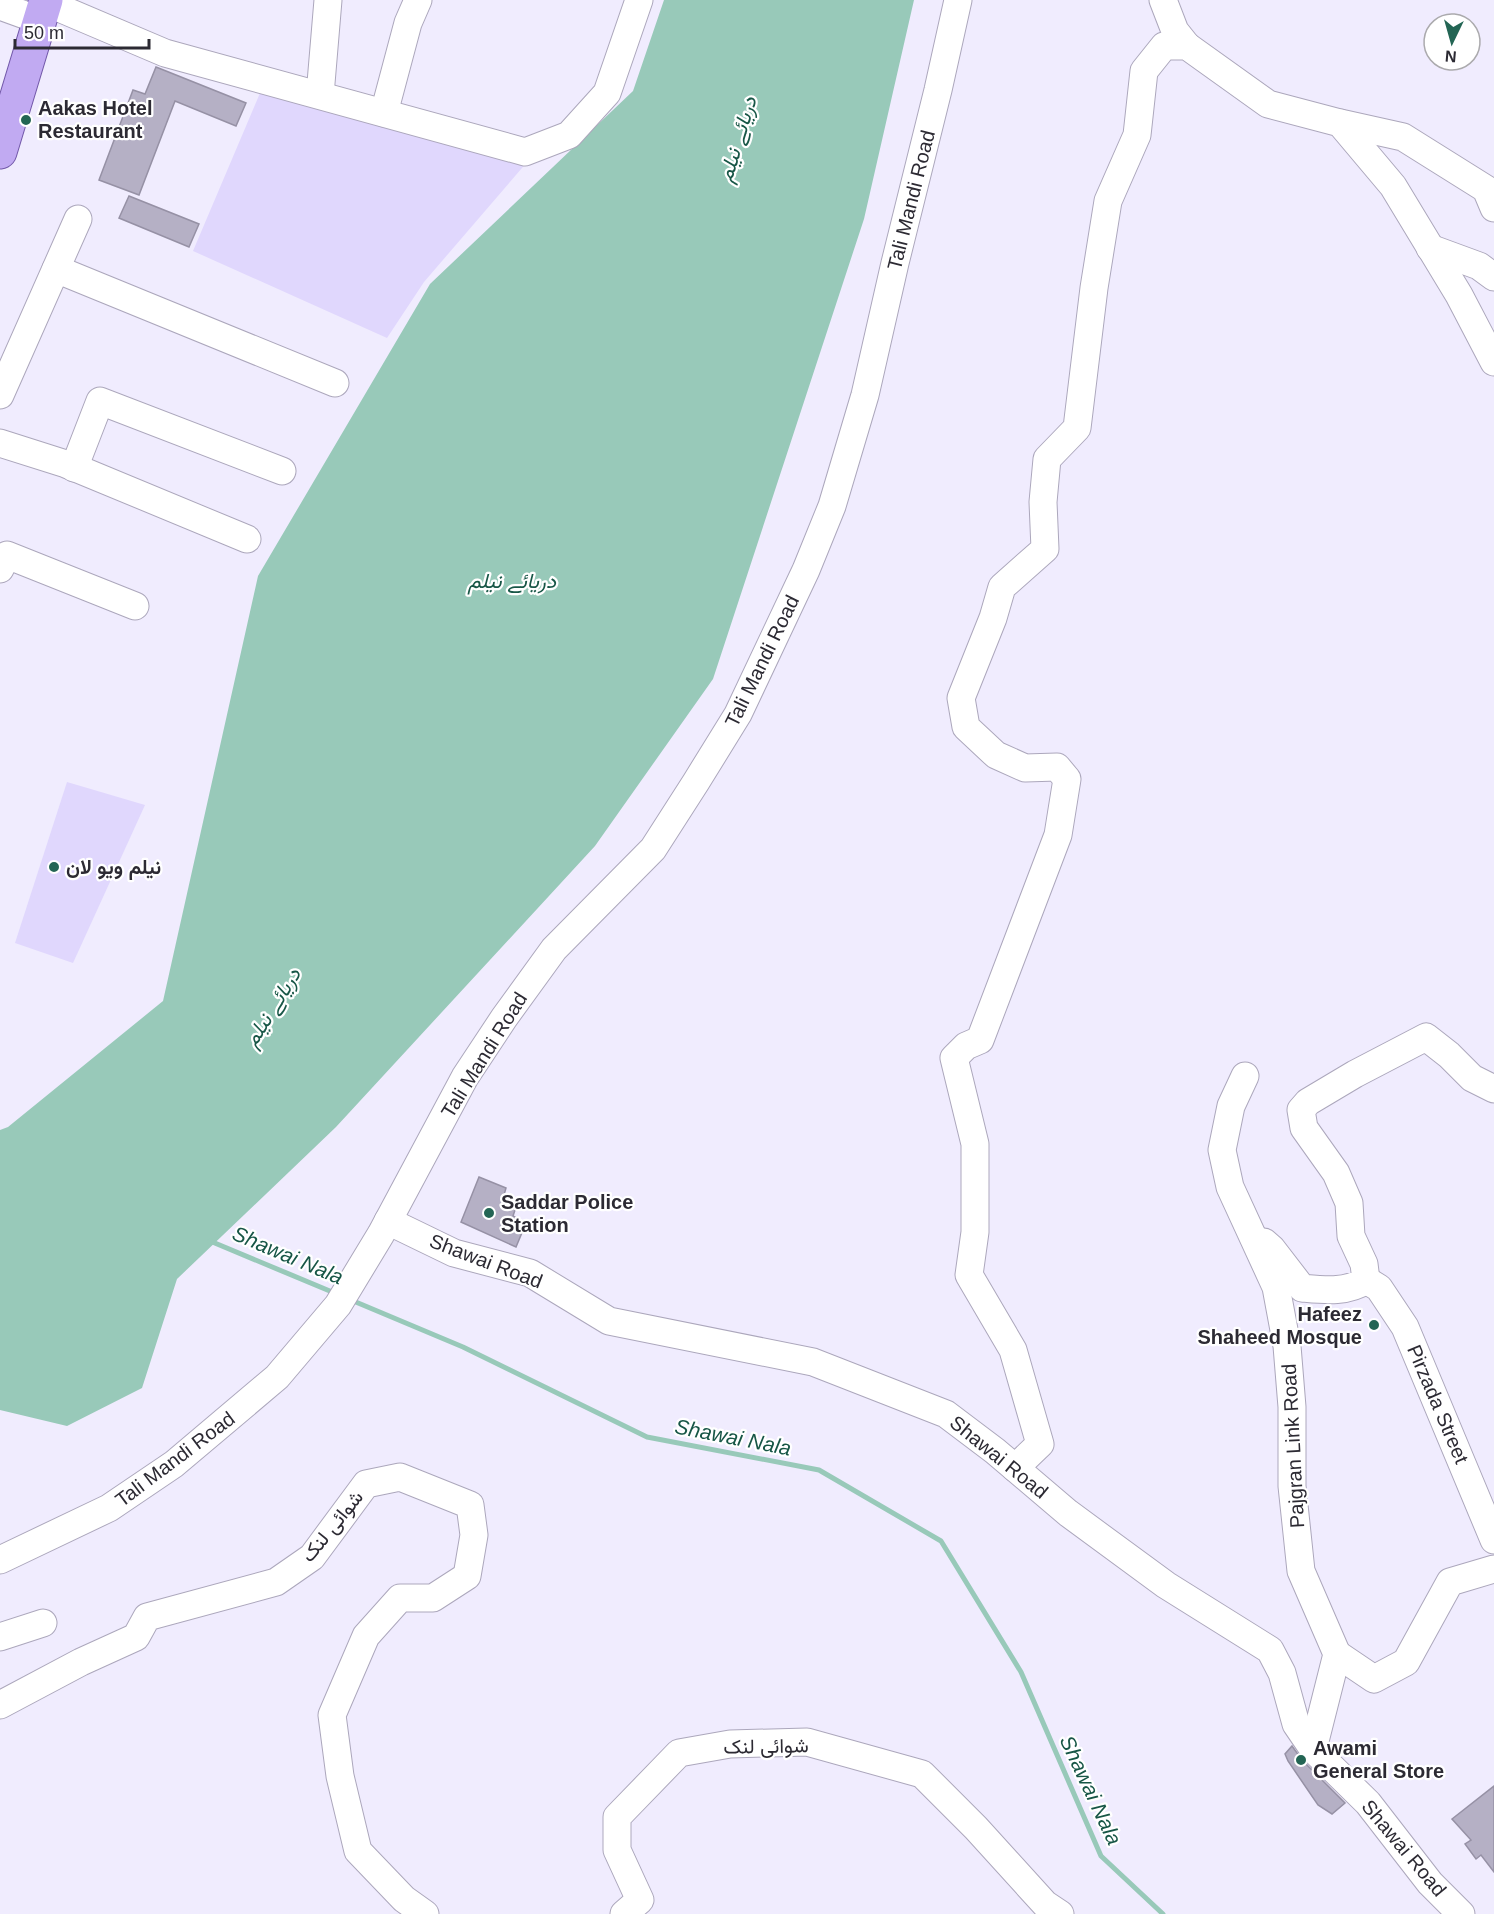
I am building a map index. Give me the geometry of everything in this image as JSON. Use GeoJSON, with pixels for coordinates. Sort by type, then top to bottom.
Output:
{"type":"FeatureCollection","features":[{"type":"Feature","properties":{"kind":"main road"},"geometry":{"type":"LineString","coordinates":[[0,152],[7,105],[43,8]]}},
{"type":"Feature","properties":{"kind":"street"},"geometry":{"type":"LineString","coordinates":[[320,95],[328,0]]}},
{"type":"Feature","properties":{"kind":"street"},"geometry":{"type":"LineString","coordinates":[[384,113],[408,23],[418,0]]}},
{"type":"Feature","properties":{"kind":"street"},"geometry":{"type":"LineString","coordinates":[[0,6],[43,8],[165,53],[525,152],[569,135],[607,93],[639,0]]}},
{"type":"Feature","properties":{"kind":"street","name":"Tali Mandi Road"},"geometry":{"type":"LineString","coordinates":[[0,1560],[109,1508],[174,1464],[277,1377],[338,1305],[385,1227],[465,1077],[504,1018],[554,949],[653,849],[738,714],[806,570],[832,506],[866,395],[895,263],[939,90],[958,0]]}},
{"type":"Feature","properties":{"kind":"street"},"geometry":{"type":"LineString","coordinates":[[1163,0],[1175,31],[1187,46],[1268,104],[1402,137],[1486,189],[1494,208]]}},
{"type":"Feature","properties":{"kind":"street"},"geometry":{"type":"LineString","coordinates":[[1014,1468],[1040,1444],[1013,1350],[969,1275],[975,1232],[975,1144],[954,1058],[966,1046],[980,1040],[1059,835],[1067,779],[1057,767],[1025,768],[996,755],[966,727],[961,698],[993,618],[1002,587],[1045,549],[1043,502],[1047,459],[1077,428],[1094,288],[1108,201],[1137,135],[1144,71],[1164,46],[1187,46]]}},
{"type":"Feature","properties":{"kind":"street"},"geometry":{"type":"LineString","coordinates":[[1340,123],[1393,186],[1431,248],[1494,362]]}},
{"type":"Feature","properties":{"kind":"street"},"geometry":{"type":"LineString","coordinates":[[0,395],[78,219]]}},
{"type":"Feature","properties":{"kind":"street"},"geometry":{"type":"LineString","coordinates":[[1431,248],[1479,266],[1494,277]]}},
{"type":"Feature","properties":{"kind":"street"},"geometry":{"type":"LineString","coordinates":[[56,269],[335,383]]}},
{"type":"Feature","properties":{"kind":"street"},"geometry":{"type":"LineString","coordinates":[[74,468],[100,401],[282,471]]}},
{"type":"Feature","properties":{"kind":"street"},"geometry":{"type":"LineString","coordinates":[[0,442],[74,468],[247,539]]}},
{"type":"Feature","properties":{"kind":"street"},"geometry":{"type":"LineString","coordinates":[[0,569],[7,555],[135,606]]}},
{"type":"Feature","properties":{"kind":"street"},"geometry":{"type":"LineString","coordinates":[[1251,1232],[1272,1249],[1302,1288],[1332,1291],[1359,1285],[1366,1280],[1364,1264],[1351,1236],[1349,1203],[1336,1173],[1304,1128],[1301,1110],[1308,1102],[1355,1074],[1426,1037],[1449,1055],[1472,1078],[1494,1089]]}},
{"type":"Feature","properties":{"kind":"street","name":"Pajgran Link Road"},"geometry":{"type":"LineString","coordinates":[[1245,1076],[1231,1106],[1222,1150],[1230,1187],[1276,1287],[1287,1346],[1292,1407],[1292,1486],[1301,1571],[1337,1654]]}},
{"type":"Feature","properties":{"kind":"street","name":"Shawai Road"},"geometry":{"type":"LineString","coordinates":[[385,1227],[454,1253],[530,1273],[609,1321],[813,1362],[864,1380],[946,1414],[1068,1513],[1166,1585],[1270,1650],[1282,1673],[1296,1724],[1313,1749],[1368,1803],[1430,1883],[1461,1914]]}},
{"type":"Feature","properties":{"kind":"street","name":"Pirzada Street"},"geometry":{"type":"LineString","coordinates":[[1366,1280],[1379,1288],[1405,1327],[1494,1540]]}},
{"type":"Feature","properties":{"kind":"street","name":"شوائی لنک"},"geometry":{"type":"LineString","coordinates":[[0,1705],[81,1662],[136,1637],[147,1617],[276,1582],[312,1557],[366,1484],[400,1477],[470,1505],[474,1535],[467,1576],[433,1598],[400,1598],[366,1636],[332,1715],[340,1776],[358,1851],[404,1899],[425,1914]]}},
{"type":"Feature","properties":{"kind":"street"},"geometry":{"type":"LineString","coordinates":[[1313,1749],[1337,1654],[1374,1679],[1406,1662],[1450,1582],[1494,1569]]}},
{"type":"Feature","properties":{"kind":"street"},"geometry":{"type":"LineString","coordinates":[[0,1637],[43,1623]]}},
{"type":"Feature","properties":{"kind":"street","name":"شوائی لنک"},"geometry":{"type":"LineString","coordinates":[[624,1914],[640,1900],[617,1850],[617,1816],[679,1753],[730,1744],[807,1742],[922,1774],[976,1828],[1045,1904],[1060,1914]]}},
{"type":"Feature","properties":{"kind":"shaded area"},"geometry":{"type":"Polygon","coordinates":[[[260,93],[528,161],[424,282],[387,338],[193,251],[260,93]]]}},
{"type":"Feature","properties":{"kind":"shaded area"},"geometry":{"type":"Polygon","coordinates":[[[67,782],[145,805],[73,963],[15,943],[67,782]]]}},
{"type":"Feature","properties":{"kind":"water","name":"دریائے نیلم"},"geometry":{"type":"Polygon","coordinates":[[[664,0],[914,0],[864,219],[713,679],[595,846],[336,1127],[177,1279],[142,1388],[67,1426],[0,1410],[0,1130],[8,1127],[163,1001],[258,576],[430,284],[633,91],[664,0]]]}},
{"type":"Feature","properties":{"kind":"building"},"geometry":{"type":"Polygon","coordinates":[[[156,67],[246,103],[236,126],[175,101],[139,195],[99,180],[133,90],[145,94],[156,67]]]}},
{"type":"Feature","properties":{"kind":"building"},"geometry":{"type":"Polygon","coordinates":[[[129,196],[199,224],[189,247],[119,218],[129,196]]]}},
{"type":"Feature","properties":{"kind":"building","name":"Saddar Police Station"},"geometry":{"type":"Polygon","coordinates":[[[479,1177],[506,1188],[504,1195],[512,1201],[510,1206],[515,1210],[513,1216],[526,1223],[516,1247],[461,1222],[479,1177]]]}},
{"type":"Feature","properties":{"kind":"building"},"geometry":{"type":"Polygon","coordinates":[[[1292,1746],[1302,1760],[1345,1803],[1332,1814],[1318,1805],[1288,1761],[1285,1754],[1292,1746]]]}},
{"type":"Feature","properties":{"kind":"building"},"geometry":{"type":"Polygon","coordinates":[[[1494,1786],[1494,1872],[1481,1855],[1476,1859],[1465,1844],[1471,1840],[1452,1819],[1494,1786]]]}},
{"type":"Feature","properties":{"kind":"waterway","name":"Shawai Nala"},"geometry":{"type":"LineString","coordinates":[[210,1241],[337,1294]]}},
{"type":"Feature","properties":{"kind":"waterway","name":"Shawai Nala"},"geometry":{"type":"LineString","coordinates":[[351,1300],[463,1347],[647,1437],[819,1470],[941,1541],[1021,1672],[1101,1856],[1163,1914]]}},
{"type":"Feature","properties":{"kind":"place","name":"Aakas Hotel Restaurant"},"geometry":{"type":"Point","coordinates":[26,120]}},
{"type":"Feature","properties":{"kind":"place","name":"نیلم ویو لان"},"geometry":{"type":"Point","coordinates":[54,867]}},
{"type":"Feature","properties":{"kind":"place","name":"Saddar Police Station"},"geometry":{"type":"Point","coordinates":[489,1213]}},
{"type":"Feature","properties":{"kind":"place","name":"Hafeez Shaheed Mosque"},"geometry":{"type":"Point","coordinates":[1374,1325]}},
{"type":"Feature","properties":{"kind":"place","name":"Awami General Store"},"geometry":{"type":"Point","coordinates":[1301,1760]}}]}
